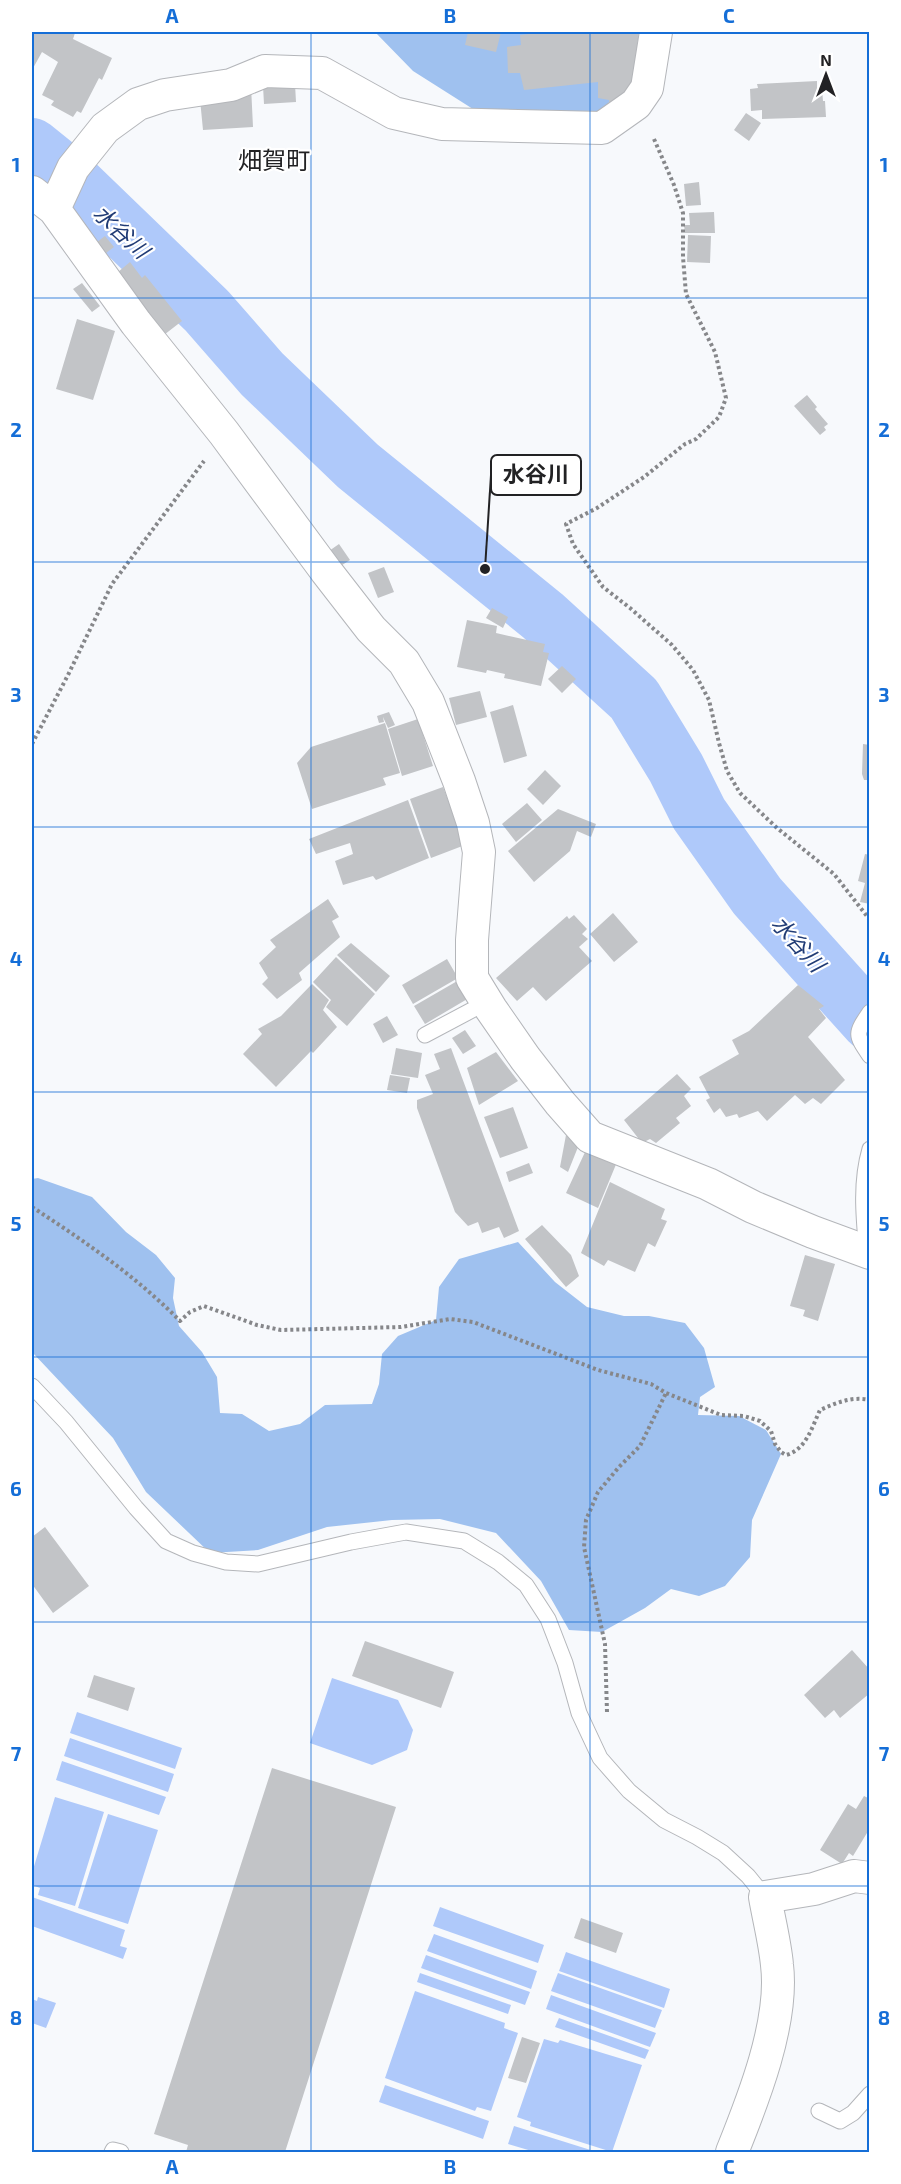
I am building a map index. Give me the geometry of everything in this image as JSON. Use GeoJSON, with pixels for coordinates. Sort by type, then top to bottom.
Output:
{"type":"FeatureCollection","features":[{"type":"Feature","properties":{"kind":"street"},"geometry":{"type":"LineString","coordinates":[[656,32],[647,88],[636,105],[602,128],[442,124],[394,112],[322,74],[265,71],[231,85],[165,95],[138,104],[105,128],[74,168],[43,201],[224,433],[281,514],[332,580],[371,629],[404,662],[428,702],[459,781],[479,852],[472,940],[472,978],[525,1058],[590,1137],[708,1184],[763,1211],[868,1253]]}},
{"type":"Feature","properties":{"kind":"street"},"geometry":{"type":"LineString","coordinates":[[732,2152],[752,2102],[775,2020],[777,1967],[765,1897],[814,1889],[854,1876],[870,1878]]}},
{"type":"Feature","properties":{"kind":"lane"},"geometry":{"type":"LineString","coordinates":[[426,1035],[487,1002]]}},
{"type":"Feature","properties":{"kind":"lane"},"geometry":{"type":"LineString","coordinates":[[870,1012],[857,1030],[857,1038],[870,1056]]}},
{"type":"Feature","properties":{"kind":"lane"},"geometry":{"type":"LineString","coordinates":[[868,1253],[864,1191],[866,1161],[870,1149]]}},
{"type":"Feature","properties":{"kind":"lane"},"geometry":{"type":"LineString","coordinates":[[32,1386],[66,1422],[166,1541],[193,1553],[226,1562],[258,1564],[351,1542],[406,1532],[464,1540],[498,1562],[526,1586],[548,1619],[565,1663],[579,1713],[600,1758],[629,1791],[664,1820],[723,1853],[748,1876],[765,1897]]}},
{"type":"Feature","properties":{"kind":"lane"},"geometry":{"type":"LineString","coordinates":[[819,2111],[840,2121],[853,2113],[870,2094]]}},
{"type":"Feature","properties":{"kind":"lane"},"geometry":{"type":"LineString","coordinates":[[112,2152],[113,2150],[121,2152]]}},
{"type":"Feature","properties":{"kind":"path"},"geometry":{"type":"LineString","coordinates":[[654,139],[674,185],[683,213],[686,294],[715,352],[726,398],[719,417],[696,439],[685,444],[644,477],[606,502],[566,524],[573,544],[603,587],[672,645],[693,670],[709,700],[727,771],[740,793],[777,828],[834,874],[870,920]]}},
{"type":"Feature","properties":{"kind":"path"},"geometry":{"type":"LineString","coordinates":[[32,744],[112,584],[224,433]]}},
{"type":"Feature","properties":{"kind":"path"},"geometry":{"type":"LineString","coordinates":[[32,1207],[76,1235],[119,1267],[180,1321],[190,1312],[204,1306],[257,1325],[280,1330],[390,1327],[440,1320],[473,1322],[597,1371],[651,1384],[666,1393],[721,1415],[744,1416],[760,1421],[771,1431],[775,1444],[786,1455],[794,1453],[803,1444],[820,1410],[844,1400],[862,1398],[870,1400]]}},
{"type":"Feature","properties":{"kind":"path"},"geometry":{"type":"LineString","coordinates":[[607,1712],[605,1644],[584,1547],[586,1520],[598,1492],[640,1446],[666,1393]]}},
{"type":"Feature","properties":{"kind":"shaded area"},"geometry":{"type":"Polygon","coordinates":[[[375,32],[608,32],[612,96],[598,125],[569,141],[525,142],[413,71],[375,32]]]}},
{"type":"Feature","properties":{"kind":"shaded area"},"geometry":{"type":"Polygon","coordinates":[[[38,1178],[92,1197],[126,1232],[156,1255],[175,1278],[173,1298],[179,1326],[202,1352],[217,1377],[220,1413],[242,1414],[269,1431],[300,1424],[325,1405],[372,1404],[379,1384],[382,1354],[398,1336],[436,1320],[439,1287],[459,1259],[518,1242],[555,1282],[587,1307],[624,1316],[649,1316],[685,1323],[704,1348],[715,1387],[700,1397],[698,1415],[739,1416],[766,1430],[781,1454],[752,1520],[750,1557],[725,1586],[699,1596],[671,1589],[645,1608],[602,1632],[569,1630],[541,1581],[496,1533],[440,1519],[392,1520],[327,1527],[258,1550],[210,1553],[146,1492],[113,1438],[32,1352],[32,1179],[38,1178]]]}},
{"type":"Feature","properties":{"kind":"shaded area"},"geometry":{"type":"Polygon","coordinates":[[[332,1678],[398,1700],[413,1730],[407,1750],[372,1765],[310,1743],[332,1678]]]}},
{"type":"Feature","properties":{"kind":"shaded area"},"geometry":{"type":"Polygon","coordinates":[[[77,1712],[182,1748],[175,1769],[70,1733],[77,1712]]]}},
{"type":"Feature","properties":{"kind":"shaded area"},"geometry":{"type":"Polygon","coordinates":[[[70,1738],[174,1774],[168,1792],[64,1756],[70,1738]]]}},
{"type":"Feature","properties":{"kind":"shaded area"},"geometry":{"type":"Polygon","coordinates":[[[62,1761],[166,1797],[159,1815],[56,1780],[62,1761]]]}},
{"type":"Feature","properties":{"kind":"shaded area"},"geometry":{"type":"Polygon","coordinates":[[[55,1797],[104,1812],[75,1906],[38,1895],[40,1888],[32,1885],[32,1873],[55,1797]]]}},
{"type":"Feature","properties":{"kind":"shaded area"},"geometry":{"type":"Polygon","coordinates":[[[108,1814],[158,1830],[128,1924],[78,1908],[108,1814]]]}},
{"type":"Feature","properties":{"kind":"shaded area"},"geometry":{"type":"Polygon","coordinates":[[[32,1897],[125,1930],[120,1946],[127,1948],[123,1959],[32,1926],[32,1897]]]}},
{"type":"Feature","properties":{"kind":"shaded area"},"geometry":{"type":"Polygon","coordinates":[[[440,1907],[544,1945],[538,1963],[433,1926],[440,1907]]]}},
{"type":"Feature","properties":{"kind":"shaded area"},"geometry":{"type":"Polygon","coordinates":[[[434,1934],[537,1971],[531,1989],[427,1951],[434,1934]]]}},
{"type":"Feature","properties":{"kind":"shaded area"},"geometry":{"type":"Polygon","coordinates":[[[566,1952],[670,1989],[664,2008],[559,1971],[566,1952]]]}},
{"type":"Feature","properties":{"kind":"shaded area"},"geometry":{"type":"Polygon","coordinates":[[[426,1955],[530,1992],[525,2005],[421,1968],[426,1955]]]}},
{"type":"Feature","properties":{"kind":"shaded area"},"geometry":{"type":"Polygon","coordinates":[[[420,1973],[511,2005],[508,2014],[417,1982],[420,1973]]]}},
{"type":"Feature","properties":{"kind":"shaded area"},"geometry":{"type":"Polygon","coordinates":[[[558,1973],[662,2010],[655,2028],[551,1991],[558,1973]]]}},
{"type":"Feature","properties":{"kind":"shaded area"},"geometry":{"type":"Polygon","coordinates":[[[415,1991],[505,2023],[504,2028],[518,2033],[491,2111],[477,2107],[475,2111],[385,2078],[415,1991]]]}},
{"type":"Feature","properties":{"kind":"shaded area"},"geometry":{"type":"Polygon","coordinates":[[[551,1995],[656,2033],[650,2047],[546,2009],[551,1995]]]}},
{"type":"Feature","properties":{"kind":"shaded area"},"geometry":{"type":"Polygon","coordinates":[[[38,1997],[56,2003],[46,2028],[32,2023],[32,1999],[37,2001],[38,1997]]]}},
{"type":"Feature","properties":{"kind":"shaded area"},"geometry":{"type":"Polygon","coordinates":[[[559,2018],[649,2050],[645,2059],[555,2027],[559,2018]]]}},
{"type":"Feature","properties":{"kind":"shaded area"},"geometry":{"type":"Polygon","coordinates":[[[544,2039],[558,2043],[560,2040],[642,2065],[612,2152],[530,2126],[531,2122],[517,2117],[544,2039]]]}},
{"type":"Feature","properties":{"kind":"shaded area"},"geometry":{"type":"Polygon","coordinates":[[[385,2085],[489,2121],[483,2139],[379,2102],[385,2085]]]}},
{"type":"Feature","properties":{"kind":"shaded area"},"geometry":{"type":"Polygon","coordinates":[[[514,2126],[597,2152],[535,2152],[508,2144],[514,2126]]]}},
{"type":"Feature","properties":{"kind":"building"},"geometry":{"type":"Polygon","coordinates":[[[32,32],[72,32],[75,33],[73,39],[112,58],[102,80],[99,78],[81,113],[77,111],[73,117],[51,105],[54,101],[42,95],[58,62],[42,52],[32,70],[32,32]]]}},
{"type":"Feature","properties":{"kind":"building"},"geometry":{"type":"Polygon","coordinates":[[[468,32],[501,32],[496,52],[465,45],[468,32]]]}},
{"type":"Feature","properties":{"kind":"building"},"geometry":{"type":"Polygon","coordinates":[[[547,32],[639,32],[630,102],[609,109],[609,100],[598,98],[598,82],[524,90],[520,73],[508,73],[507,47],[521,45],[520,35],[547,32]]]}},
{"type":"Feature","properties":{"kind":"building"},"geometry":{"type":"Polygon","coordinates":[[[817,81],[817,89],[822,89],[823,101],[825,101],[826,117],[762,119],[762,110],[751,111],[750,89],[758,88],[757,84],[817,81]]]}},
{"type":"Feature","properties":{"kind":"building"},"geometry":{"type":"Polygon","coordinates":[[[295,84],[296,102],[264,104],[263,86],[295,84]]]}},
{"type":"Feature","properties":{"kind":"building"},"geometry":{"type":"Polygon","coordinates":[[[251,86],[253,127],[203,130],[199,89],[251,86]]]}},
{"type":"Feature","properties":{"kind":"building"},"geometry":{"type":"Polygon","coordinates":[[[746,113],[761,123],[749,141],[734,130],[746,113]]]}},
{"type":"Feature","properties":{"kind":"building"},"geometry":{"type":"Polygon","coordinates":[[[699,182],[701,205],[686,206],[684,184],[699,182]]]}},
{"type":"Feature","properties":{"kind":"building"},"geometry":{"type":"Polygon","coordinates":[[[714,212],[715,233],[685,233],[684,225],[690,225],[689,213],[714,212]]]}},
{"type":"Feature","properties":{"kind":"building"},"geometry":{"type":"Polygon","coordinates":[[[688,235],[711,236],[710,263],[687,262],[688,235]]]}},
{"type":"Feature","properties":{"kind":"building"},"geometry":{"type":"Polygon","coordinates":[[[105,236],[114,247],[102,256],[93,245],[105,236]]]}},
{"type":"Feature","properties":{"kind":"building"},"geometry":{"type":"Polygon","coordinates":[[[130,262],[142,278],[145,275],[182,321],[160,338],[112,277],[130,262]]]}},
{"type":"Feature","properties":{"kind":"building"},"geometry":{"type":"Polygon","coordinates":[[[82,283],[100,306],[92,312],[73,289],[82,283]]]}},
{"type":"Feature","properties":{"kind":"building"},"geometry":{"type":"Polygon","coordinates":[[[77,319],[115,331],[93,400],[56,389],[77,319]]]}},
{"type":"Feature","properties":{"kind":"building"},"geometry":{"type":"Polygon","coordinates":[[[807,395],[828,424],[824,427],[826,430],[820,435],[794,406],[807,395]]]}},
{"type":"Feature","properties":{"kind":"building"},"geometry":{"type":"Polygon","coordinates":[[[339,544],[350,560],[339,567],[329,551],[339,544]]]}},
{"type":"Feature","properties":{"kind":"building"},"geometry":{"type":"Polygon","coordinates":[[[384,567],[394,592],[378,598],[368,573],[384,567]]]}},
{"type":"Feature","properties":{"kind":"building"},"geometry":{"type":"Polygon","coordinates":[[[492,608],[508,617],[503,628],[486,618],[492,608]]]}},
{"type":"Feature","properties":{"kind":"building"},"geometry":{"type":"Polygon","coordinates":[[[467,620],[497,626],[496,633],[545,644],[543,652],[549,653],[541,686],[504,678],[505,674],[457,667],[467,620]]]}},
{"type":"Feature","properties":{"kind":"building"},"geometry":{"type":"Polygon","coordinates":[[[562,666],[576,679],[562,693],[548,679],[562,666]]]}},
{"type":"Feature","properties":{"kind":"building"},"geometry":{"type":"Polygon","coordinates":[[[480,691],[487,717],[456,725],[449,698],[480,691]]]}},
{"type":"Feature","properties":{"kind":"building"},"geometry":{"type":"Polygon","coordinates":[[[513,705],[527,756],[504,763],[490,712],[513,705]]]}},
{"type":"Feature","properties":{"kind":"building"},"geometry":{"type":"Polygon","coordinates":[[[389,712],[395,725],[388,728],[383,717],[384,722],[379,723],[377,716],[389,712]]]}},
{"type":"Feature","properties":{"kind":"building"},"geometry":{"type":"Polygon","coordinates":[[[418,719],[433,766],[402,776],[388,729],[418,719]]]}},
{"type":"Feature","properties":{"kind":"building"},"geometry":{"type":"Polygon","coordinates":[[[385,723],[400,773],[383,778],[386,785],[312,809],[297,763],[311,747],[385,723]]]}},
{"type":"Feature","properties":{"kind":"building"},"geometry":{"type":"Polygon","coordinates":[[[863,744],[870,745],[870,780],[864,780],[862,774],[863,744]]]}},
{"type":"Feature","properties":{"kind":"building"},"geometry":{"type":"Polygon","coordinates":[[[545,770],[561,786],[543,805],[527,789],[545,770]]]}},
{"type":"Feature","properties":{"kind":"building"},"geometry":{"type":"Polygon","coordinates":[[[443,787],[465,845],[431,858],[410,799],[443,787]]]}},
{"type":"Feature","properties":{"kind":"building"},"geometry":{"type":"Polygon","coordinates":[[[408,800],[429,858],[376,880],[373,876],[343,885],[335,861],[353,854],[350,843],[316,854],[309,839],[408,800]]]}},
{"type":"Feature","properties":{"kind":"building"},"geometry":{"type":"Polygon","coordinates":[[[527,803],[542,820],[516,842],[502,824],[527,803]]]}},
{"type":"Feature","properties":{"kind":"building"},"geometry":{"type":"Polygon","coordinates":[[[558,809],[596,824],[591,837],[577,831],[570,851],[534,882],[508,851],[558,809]]]}},
{"type":"Feature","properties":{"kind":"building"},"geometry":{"type":"Polygon","coordinates":[[[865,854],[870,855],[870,904],[860,902],[865,883],[858,881],[865,854]]]}},
{"type":"Feature","properties":{"kind":"building"},"geometry":{"type":"Polygon","coordinates":[[[328,899],[339,917],[332,921],[340,937],[299,973],[302,980],[277,999],[262,984],[268,978],[259,963],[276,947],[270,940],[328,899]]]}},
{"type":"Feature","properties":{"kind":"building"},"geometry":{"type":"Polygon","coordinates":[[[613,913],[638,942],[614,962],[590,934],[613,913]]]}},
{"type":"Feature","properties":{"kind":"building"},"geometry":{"type":"Polygon","coordinates":[[[574,915],[587,929],[582,934],[588,939],[579,947],[592,961],[546,1001],[533,987],[517,1001],[496,978],[567,916],[569,919],[574,915]]]}},
{"type":"Feature","properties":{"kind":"building"},"geometry":{"type":"Polygon","coordinates":[[[351,943],[390,976],[376,992],[337,955],[351,943]]]}},
{"type":"Feature","properties":{"kind":"building"},"geometry":{"type":"Polygon","coordinates":[[[336,957],[375,994],[347,1026],[326,1007],[331,1000],[313,982],[336,957]]]}},
{"type":"Feature","properties":{"kind":"building"},"geometry":{"type":"Polygon","coordinates":[[[447,959],[458,978],[413,1004],[402,985],[447,959]]]}},
{"type":"Feature","properties":{"kind":"building"},"geometry":{"type":"Polygon","coordinates":[[[459,980],[469,998],[425,1024],[414,1006],[459,980]]]}},
{"type":"Feature","properties":{"kind":"building"},"geometry":{"type":"Polygon","coordinates":[[[312,984],[329,1000],[323,1010],[337,1027],[276,1087],[243,1054],[262,1034],[258,1029],[281,1016],[312,984]]]}},
{"type":"Feature","properties":{"kind":"building"},"geometry":{"type":"Polygon","coordinates":[[[798,985],[824,1006],[819,1009],[826,1018],[808,1037],[845,1080],[821,1104],[813,1098],[805,1104],[795,1095],[767,1121],[758,1111],[739,1118],[737,1114],[726,1117],[720,1108],[714,1113],[706,1100],[710,1098],[699,1077],[739,1054],[732,1040],[749,1031],[798,985]]]}},
{"type":"Feature","properties":{"kind":"building"},"geometry":{"type":"Polygon","coordinates":[[[387,1016],[398,1035],[383,1043],[373,1024],[387,1016]]]}},
{"type":"Feature","properties":{"kind":"building"},"geometry":{"type":"Polygon","coordinates":[[[465,1030],[476,1046],[463,1054],[452,1038],[465,1030]]]}},
{"type":"Feature","properties":{"kind":"building"},"geometry":{"type":"Polygon","coordinates":[[[396,1048],[422,1053],[418,1078],[391,1074],[396,1048]]]}},
{"type":"Feature","properties":{"kind":"building"},"geometry":{"type":"Polygon","coordinates":[[[451,1048],[519,1231],[504,1238],[499,1227],[482,1233],[478,1222],[468,1226],[455,1212],[417,1108],[417,1100],[433,1094],[425,1075],[440,1069],[434,1054],[451,1048]]]}},
{"type":"Feature","properties":{"kind":"building"},"geometry":{"type":"Polygon","coordinates":[[[496,1052],[518,1081],[479,1105],[467,1068],[496,1052]]]}},
{"type":"Feature","properties":{"kind":"building"},"geometry":{"type":"Polygon","coordinates":[[[677,1074],[691,1089],[684,1096],[691,1106],[676,1118],[680,1123],[656,1143],[650,1139],[642,1143],[624,1120],[677,1074]]]}},
{"type":"Feature","properties":{"kind":"building"},"geometry":{"type":"Polygon","coordinates":[[[390,1075],[410,1078],[407,1093],[387,1090],[390,1075]]]}},
{"type":"Feature","properties":{"kind":"building"},"geometry":{"type":"Polygon","coordinates":[[[513,1107],[528,1148],[500,1158],[484,1117],[513,1107]]]}},
{"type":"Feature","properties":{"kind":"building"},"geometry":{"type":"Polygon","coordinates":[[[566,1135],[578,1147],[568,1172],[560,1167],[566,1135]]]}},
{"type":"Feature","properties":{"kind":"building"},"geometry":{"type":"Polygon","coordinates":[[[586,1150],[617,1162],[598,1208],[566,1193],[586,1150]]]}},
{"type":"Feature","properties":{"kind":"building"},"geometry":{"type":"Polygon","coordinates":[[[529,1163],[533,1173],[509,1182],[506,1172],[529,1163]]]}},
{"type":"Feature","properties":{"kind":"building"},"geometry":{"type":"Polygon","coordinates":[[[610,1182],[665,1209],[661,1219],[667,1221],[655,1247],[648,1243],[635,1272],[608,1260],[604,1266],[581,1253],[610,1182]]]}},
{"type":"Feature","properties":{"kind":"building"},"geometry":{"type":"Polygon","coordinates":[[[542,1225],[571,1255],[579,1276],[566,1287],[525,1239],[542,1225]]]}},
{"type":"Feature","properties":{"kind":"building"},"geometry":{"type":"Polygon","coordinates":[[[805,1255],[835,1264],[818,1321],[803,1316],[805,1310],[790,1306],[805,1255]]]}},
{"type":"Feature","properties":{"kind":"building"},"geometry":{"type":"Polygon","coordinates":[[[45,1527],[89,1586],[53,1613],[32,1584],[32,1537],[45,1527]]]}},
{"type":"Feature","properties":{"kind":"building"},"geometry":{"type":"Polygon","coordinates":[[[365,1641],[454,1672],[441,1708],[352,1676],[365,1641]]]}},
{"type":"Feature","properties":{"kind":"building"},"geometry":{"type":"Polygon","coordinates":[[[852,1650],[870,1670],[870,1693],[840,1718],[834,1710],[825,1718],[804,1695],[852,1650]]]}},
{"type":"Feature","properties":{"kind":"building"},"geometry":{"type":"Polygon","coordinates":[[[94,1675],[135,1688],[128,1711],[87,1697],[94,1675]]]}},
{"type":"Feature","properties":{"kind":"building"},"geometry":{"type":"Polygon","coordinates":[[[272,1768],[396,1807],[285,2152],[186,2152],[188,2145],[154,2134],[272,1768]]]}},
{"type":"Feature","properties":{"kind":"building"},"geometry":{"type":"Polygon","coordinates":[[[864,1796],[870,1799],[870,1828],[853,1856],[849,1853],[842,1864],[820,1850],[848,1804],[856,1809],[864,1796]]]}},
{"type":"Feature","properties":{"kind":"building"},"geometry":{"type":"Polygon","coordinates":[[[581,1918],[623,1933],[616,1953],[574,1938],[581,1918]]]}},
{"type":"Feature","properties":{"kind":"building"},"geometry":{"type":"Polygon","coordinates":[[[522,2037],[540,2043],[526,2083],[508,2078],[522,2037]]]}},
{"type":"Feature","properties":{"kind":"waterway","name":"水谷川"},"geometry":{"type":"LineString","coordinates":[[32,147],[63,172],[207,311],[262,374],[358,466],[543,616],[634,699],[676,768],[699,814],[757,896],[870,1022]]}},
{"type":"Feature","properties":{"kind":"place","name":"水谷川"},"geometry":{"type":"Point","coordinates":[485,569]}},
{"type":"Feature","properties":{"kind":"district","name":"畑賀町"},"geometry":{"type":"Point","coordinates":[274,159]}}]}
